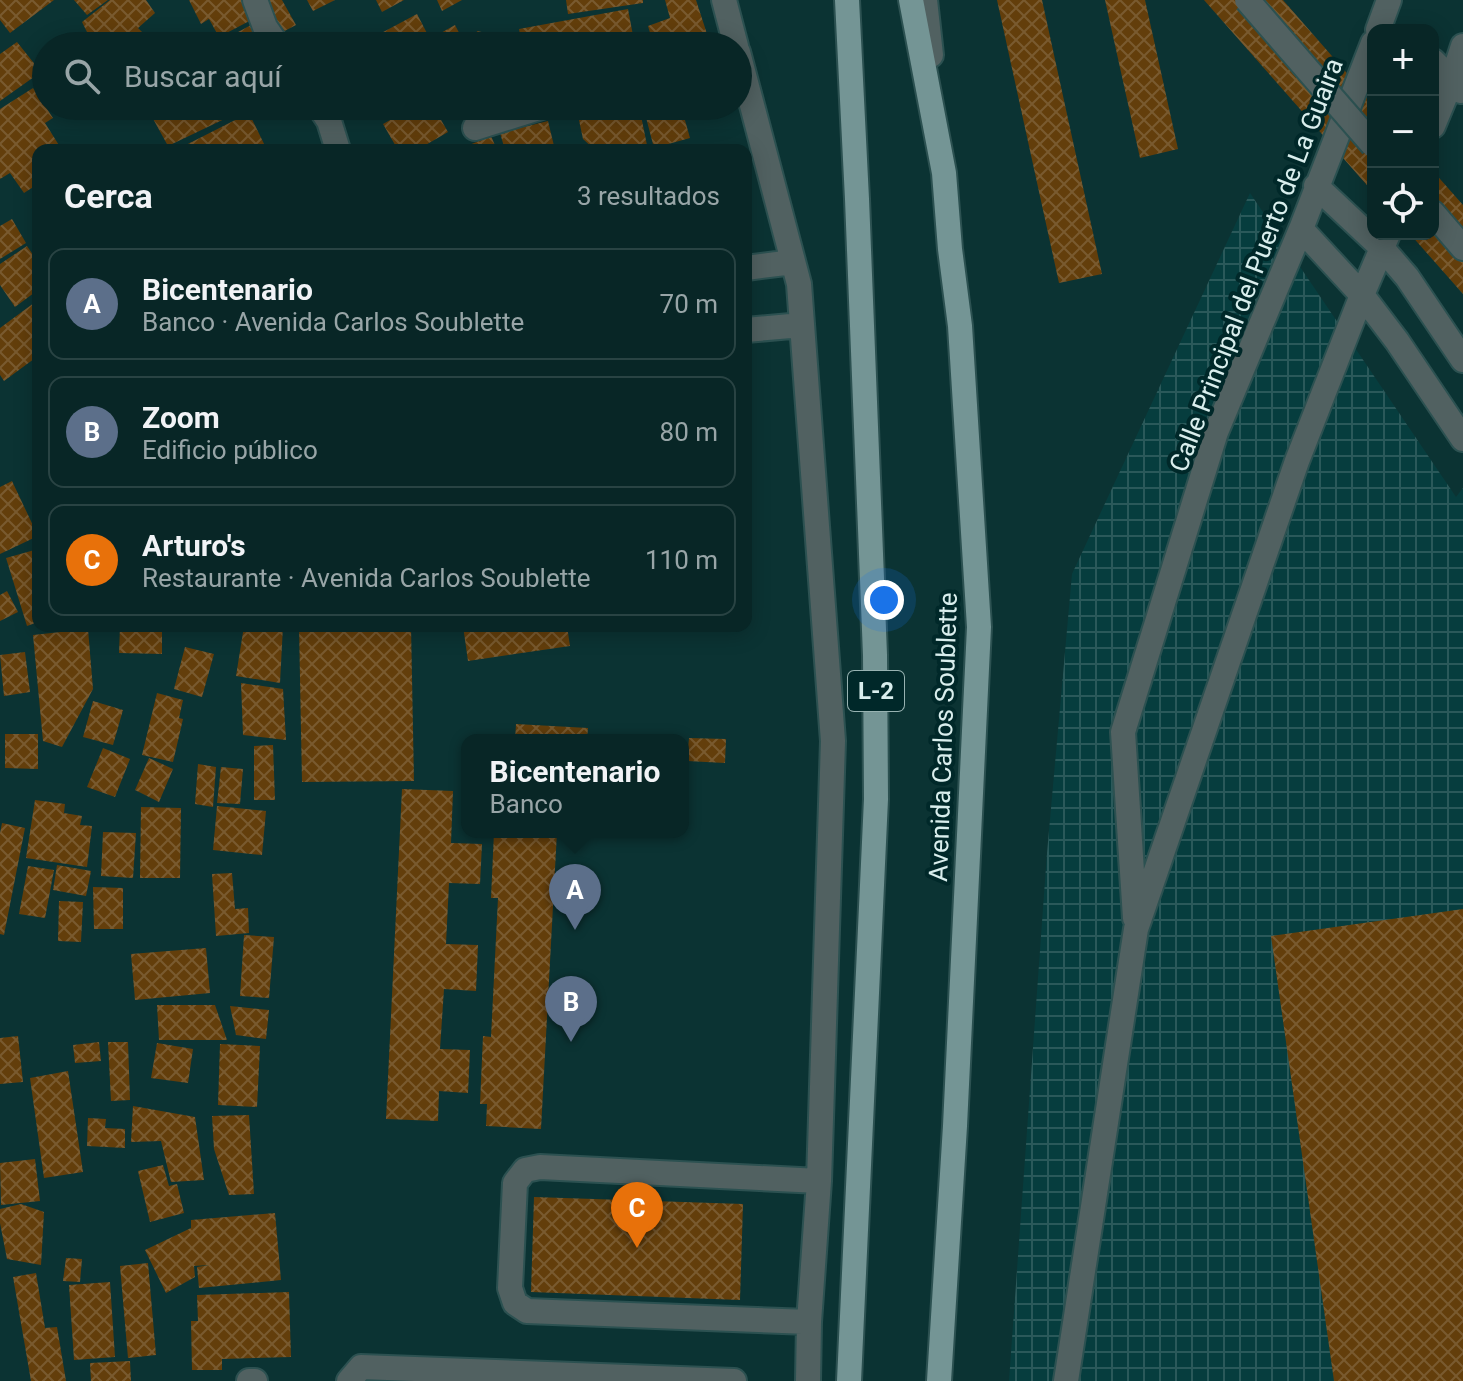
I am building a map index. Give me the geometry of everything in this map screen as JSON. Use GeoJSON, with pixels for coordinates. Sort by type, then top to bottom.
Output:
{"type":"FeatureCollection","features":[{"type":"Feature","properties":{"kind":"main road","name":"L-2"},"geometry":{"type":"LineString","coordinates":[[847,0],[875,655],[876,799],[849,1381]]}},
{"type":"Feature","properties":{"kind":"main road"},"geometry":{"type":"LineString","coordinates":[[911,0],[944,173]]}},
{"type":"Feature","properties":{"kind":"main road","name":"Avenida Carlos Soublette"},"geometry":{"type":"LineString","coordinates":[[939,1381],[955,1126],[979,627],[960,326],[944,173]]}},
{"type":"Feature","properties":{"kind":"street"},"geometry":{"type":"LineString","coordinates":[[255,0],[268,32]]}},
{"type":"Feature","properties":{"kind":"street"},"geometry":{"type":"LineString","coordinates":[[724,0],[732,32]]}},
{"type":"Feature","properties":{"kind":"street","name":"Avenida Carlos Soublette"},"geometry":{"type":"LineString","coordinates":[[925,0],[944,173]]}},
{"type":"Feature","properties":{"kind":"street"},"geometry":{"type":"LineString","coordinates":[[1247,0],[1367,138]]}},
{"type":"Feature","properties":{"kind":"street"},"geometry":{"type":"LineString","coordinates":[[1439,117],[1458,87],[1463,46]]}},
{"type":"Feature","properties":{"kind":"street","name":"Calle Principal del Puerto de La Guaira"},"geometry":{"type":"LineString","coordinates":[[1136,929],[1123,732],[1216,432],[1301,229],[1367,58]]}},
{"type":"Feature","properties":{"kind":"street"},"geometry":{"type":"LineString","coordinates":[[1439,67],[1458,87]]}},
{"type":"Feature","properties":{"kind":"street"},"geometry":{"type":"LineString","coordinates":[[752,105],[799,284],[833,741],[819,1181],[808,1381]]}},
{"type":"Feature","properties":{"kind":"street"},"geometry":{"type":"LineString","coordinates":[[328,120],[336,144]]}},
{"type":"Feature","properties":{"kind":"street"},"geometry":{"type":"LineString","coordinates":[[475,128],[500,120]]}},
{"type":"Feature","properties":{"kind":"street"},"geometry":{"type":"LineString","coordinates":[[1316,186],[1385,241],[1463,360]]}},
{"type":"Feature","properties":{"kind":"street"},"geometry":{"type":"LineString","coordinates":[[1439,220],[1463,248]]}},
{"type":"Feature","properties":{"kind":"street"},"geometry":{"type":"LineString","coordinates":[[1301,229],[1362,295],[1463,439]]}},
{"type":"Feature","properties":{"kind":"street","name":"Calle Principal del Puerto de La Guaira"},"geometry":{"type":"LineString","coordinates":[[1066,1381],[1136,929],[1297,461],[1385,241]]}},
{"type":"Feature","properties":{"kind":"street"},"geometry":{"type":"LineString","coordinates":[[752,267],[793,262]]}},
{"type":"Feature","properties":{"kind":"street"},"geometry":{"type":"LineString","coordinates":[[752,329],[802,325]]}},
{"type":"Feature","properties":{"kind":"street"},"geometry":{"type":"LineString","coordinates":[[809,1322],[527,1311],[515,1303],[510,1288],[515,1183],[525,1170],[540,1167],[819,1181]]}},
{"type":"Feature","properties":{"kind":"street"},"geometry":{"type":"LineString","coordinates":[[349,1381],[361,1367],[734,1381]]}},
{"type":"Feature","properties":{"kind":"street"},"geometry":{"type":"LineString","coordinates":[[249,1381],[255,1381]]}},
{"type":"Feature","properties":{"kind":"shaded area"},"geometry":{"type":"Polygon","coordinates":[[[1250,193],[1456,497],[1463,488],[1463,1381],[1009,1381],[1047,853],[1072,574],[1250,193]]]}},
{"type":"Feature","properties":{"kind":"building"},"geometry":{"type":"Polygon","coordinates":[[[0,0],[54,0],[10,33],[0,20],[0,0]]]}},
{"type":"Feature","properties":{"kind":"building"},"geometry":{"type":"Polygon","coordinates":[[[74,0],[108,0],[87,15],[74,0]]]}},
{"type":"Feature","properties":{"kind":"building"},"geometry":{"type":"Polygon","coordinates":[[[110,0],[146,0],[155,13],[138,28],[142,32],[87,32],[82,22],[110,0]]]}},
{"type":"Feature","properties":{"kind":"building"},"geometry":{"type":"Polygon","coordinates":[[[189,0],[261,0],[257,17],[228,32],[216,32],[209,19],[201,24],[189,0]]]}},
{"type":"Feature","properties":{"kind":"building"},"geometry":{"type":"Polygon","coordinates":[[[270,0],[282,0],[296,25],[283,32],[238,32],[262,19],[256,7],[270,0]]]}},
{"type":"Feature","properties":{"kind":"building"},"geometry":{"type":"Polygon","coordinates":[[[307,0],[335,0],[313,11],[307,0]]]}},
{"type":"Feature","properties":{"kind":"building"},"geometry":{"type":"Polygon","coordinates":[[[376,0],[404,0],[382,12],[376,0]]]}},
{"type":"Feature","properties":{"kind":"building"},"geometry":{"type":"Polygon","coordinates":[[[437,0],[462,0],[442,11],[437,0]]]}},
{"type":"Feature","properties":{"kind":"building"},"geometry":{"type":"Polygon","coordinates":[[[566,0],[643,0],[643,3],[568,14],[566,0]]]}},
{"type":"Feature","properties":{"kind":"building"},"geometry":{"type":"Polygon","coordinates":[[[665,0],[696,0],[706,32],[650,32],[648,26],[670,18],[665,0]]]}},
{"type":"Feature","properties":{"kind":"building"},"geometry":{"type":"Polygon","coordinates":[[[997,0],[1042,0],[1102,274],[1059,283],[997,0]]]}},
{"type":"Feature","properties":{"kind":"building"},"geometry":{"type":"Polygon","coordinates":[[[1105,0],[1145,0],[1178,149],[1140,158],[1105,0]]]}},
{"type":"Feature","properties":{"kind":"building"},"geometry":{"type":"Polygon","coordinates":[[[1204,0],[1283,0],[1367,96],[1367,185],[1204,0]]]}},
{"type":"Feature","properties":{"kind":"building"},"geometry":{"type":"Polygon","coordinates":[[[628,9],[632,32],[520,32],[519,29],[628,9]]]}},
{"type":"Feature","properties":{"kind":"building"},"geometry":{"type":"Polygon","coordinates":[[[417,14],[426,32],[383,32],[417,14]]]}},
{"type":"Feature","properties":{"kind":"building"},"geometry":{"type":"Polygon","coordinates":[[[455,25],[459,32],[442,32],[455,25]]]}},
{"type":"Feature","properties":{"kind":"building"},"geometry":{"type":"Polygon","coordinates":[[[17,42],[32,61],[32,78],[0,101],[0,54],[17,42]]]}},
{"type":"Feature","properties":{"kind":"building"},"geometry":{"type":"Polygon","coordinates":[[[32,89],[32,120],[50,120],[45,123],[58,144],[32,144],[32,188],[24,193],[10,173],[0,179],[0,109],[32,89]]]}},
{"type":"Feature","properties":{"kind":"building"},"geometry":{"type":"Polygon","coordinates":[[[154,120],[222,120],[172,144],[167,144],[154,120]]]}},
{"type":"Feature","properties":{"kind":"building"},"geometry":{"type":"Polygon","coordinates":[[[235,120],[252,120],[264,144],[188,144],[235,120]]]}},
{"type":"Feature","properties":{"kind":"building"},"geometry":{"type":"Polygon","coordinates":[[[390,120],[441,120],[448,132],[427,144],[395,144],[383,124],[390,120]]]}},
{"type":"Feature","properties":{"kind":"building"},"geometry":{"type":"Polygon","coordinates":[[[579,120],[642,120],[647,144],[588,144],[583,139],[579,120]]]}},
{"type":"Feature","properties":{"kind":"building"},"geometry":{"type":"Polygon","coordinates":[[[647,120],[685,120],[690,138],[668,144],[653,144],[647,120]]]}},
{"type":"Feature","properties":{"kind":"building"},"geometry":{"type":"Polygon","coordinates":[[[548,121],[554,144],[503,144],[500,133],[548,121]]]}},
{"type":"Feature","properties":{"kind":"building"},"geometry":{"type":"Polygon","coordinates":[[[491,136],[494,144],[472,144],[491,136]]]}},
{"type":"Feature","properties":{"kind":"building"},"geometry":{"type":"Polygon","coordinates":[[[1439,178],[1463,205],[1463,294],[1415,240],[1439,240],[1439,178]]]}},
{"type":"Feature","properties":{"kind":"building"},"geometry":{"type":"Polygon","coordinates":[[[12,219],[26,243],[0,259],[0,226],[12,219]]]}},
{"type":"Feature","properties":{"kind":"building"},"geometry":{"type":"Polygon","coordinates":[[[27,246],[32,253],[32,294],[15,307],[0,285],[0,264],[27,246]]]}},
{"type":"Feature","properties":{"kind":"building"},"geometry":{"type":"Polygon","coordinates":[[[32,304],[32,360],[4,381],[0,375],[0,328],[32,304]]]}},
{"type":"Feature","properties":{"kind":"building"},"geometry":{"type":"Polygon","coordinates":[[[12,481],[32,523],[32,539],[0,554],[0,487],[12,481]]]}},
{"type":"Feature","properties":{"kind":"building"},"geometry":{"type":"Polygon","coordinates":[[[32,551],[32,624],[27,626],[6,558],[32,551]]]}},
{"type":"Feature","properties":{"kind":"building"},"geometry":{"type":"Polygon","coordinates":[[[7,591],[18,612],[0,621],[0,595],[7,591]]]}},
{"type":"Feature","properties":{"kind":"building"},"geometry":{"type":"Polygon","coordinates":[[[88,632],[93,689],[62,747],[43,741],[33,635],[88,632]]]}},
{"type":"Feature","properties":{"kind":"building"},"geometry":{"type":"Polygon","coordinates":[[[120,632],[162,632],[162,654],[119,653],[120,632]]]}},
{"type":"Feature","properties":{"kind":"building"},"geometry":{"type":"Polygon","coordinates":[[[243,632],[283,632],[280,683],[236,676],[243,632]]]}},
{"type":"Feature","properties":{"kind":"building"},"geometry":{"type":"Polygon","coordinates":[[[299,632],[411,632],[414,781],[302,782],[299,632]]]}},
{"type":"Feature","properties":{"kind":"building"},"geometry":{"type":"Polygon","coordinates":[[[464,632],[568,632],[570,646],[468,661],[464,632]]]}},
{"type":"Feature","properties":{"kind":"building"},"geometry":{"type":"Polygon","coordinates":[[[185,647],[214,654],[202,697],[174,689],[185,647]]]}},
{"type":"Feature","properties":{"kind":"building"},"geometry":{"type":"Polygon","coordinates":[[[25,652],[30,692],[4,696],[0,655],[25,652]]]}},
{"type":"Feature","properties":{"kind":"building"},"geometry":{"type":"Polygon","coordinates":[[[241,683],[283,689],[286,740],[243,735],[241,683]]]}},
{"type":"Feature","properties":{"kind":"building"},"geometry":{"type":"Polygon","coordinates":[[[157,693],[183,700],[179,718],[183,719],[173,762],[142,755],[157,693]]]}},
{"type":"Feature","properties":{"kind":"building"},"geometry":{"type":"Polygon","coordinates":[[[93,701],[123,710],[113,745],[83,737],[93,701]]]}},
{"type":"Feature","properties":{"kind":"building"},"geometry":{"type":"Polygon","coordinates":[[[516,724],[588,728],[588,734],[515,734],[516,724]]]}},
{"type":"Feature","properties":{"kind":"building"},"geometry":{"type":"Polygon","coordinates":[[[5,734],[38,734],[38,769],[5,768],[5,734]]]}},
{"type":"Feature","properties":{"kind":"building"},"geometry":{"type":"Polygon","coordinates":[[[689,738],[726,739],[725,763],[689,761],[689,738]]]}},
{"type":"Feature","properties":{"kind":"building"},"geometry":{"type":"Polygon","coordinates":[[[273,745],[275,800],[254,800],[254,746],[273,745]]]}},
{"type":"Feature","properties":{"kind":"building"},"geometry":{"type":"Polygon","coordinates":[[[103,748],[130,759],[115,797],[87,787],[103,748]]]}},
{"type":"Feature","properties":{"kind":"building"},"geometry":{"type":"Polygon","coordinates":[[[149,758],[173,769],[159,802],[135,790],[149,758]]]}},
{"type":"Feature","properties":{"kind":"building"},"geometry":{"type":"Polygon","coordinates":[[[198,764],[216,767],[213,807],[195,804],[198,764]]]}},
{"type":"Feature","properties":{"kind":"building"},"geometry":{"type":"Polygon","coordinates":[[[221,767],[243,769],[240,804],[217,803],[221,767]]]}},
{"type":"Feature","properties":{"kind":"building"},"geometry":{"type":"Polygon","coordinates":[[[402,789],[453,791],[451,843],[482,844],[480,884],[449,883],[446,944],[478,945],[476,991],[444,989],[440,1049],[470,1050],[468,1093],[439,1091],[438,1121],[386,1119],[402,789]]]}},
{"type":"Feature","properties":{"kind":"building"},"geometry":{"type":"Polygon","coordinates":[[[35,800],[65,804],[64,813],[82,816],[80,825],[92,826],[87,867],[26,858],[35,800]]]}},
{"type":"Feature","properties":{"kind":"building"},"geometry":{"type":"Polygon","coordinates":[[[217,806],[266,811],[262,855],[213,850],[217,806]]]}},
{"type":"Feature","properties":{"kind":"building"},"geometry":{"type":"Polygon","coordinates":[[[141,807],[181,808],[180,878],[140,878],[141,807]]]}},
{"type":"Feature","properties":{"kind":"building"},"geometry":{"type":"Polygon","coordinates":[[[2,823],[25,828],[4,935],[0,934],[2,823]]]}},
{"type":"Feature","properties":{"kind":"building"},"geometry":{"type":"Polygon","coordinates":[[[103,832],[136,833],[133,878],[101,876],[103,832]]]}},
{"type":"Feature","properties":{"kind":"building"},"geometry":{"type":"Polygon","coordinates":[[[494,838],[557,838],[541,1129],[486,1126],[487,1104],[480,1104],[483,1036],[491,1037],[498,898],[491,898],[494,838]]]}},
{"type":"Feature","properties":{"kind":"building"},"geometry":{"type":"Polygon","coordinates":[[[57,865],[91,871],[86,896],[53,890],[57,865]]]}},
{"type":"Feature","properties":{"kind":"building"},"geometry":{"type":"Polygon","coordinates":[[[28,866],[54,870],[45,918],[19,914],[28,866]]]}},
{"type":"Feature","properties":{"kind":"building"},"geometry":{"type":"Polygon","coordinates":[[[232,873],[235,909],[248,908],[249,933],[216,936],[212,874],[232,873]]]}},
{"type":"Feature","properties":{"kind":"building"},"geometry":{"type":"Polygon","coordinates":[[[93,887],[123,888],[123,929],[94,929],[93,887]]]}},
{"type":"Feature","properties":{"kind":"building"},"geometry":{"type":"Polygon","coordinates":[[[59,901],[83,902],[81,942],[58,941],[59,901]]]}},
{"type":"Feature","properties":{"kind":"building"},"geometry":{"type":"Polygon","coordinates":[[[1463,909],[1463,1381],[1334,1381],[1271,936],[1463,909]]]}},
{"type":"Feature","properties":{"kind":"building"},"geometry":{"type":"Polygon","coordinates":[[[244,935],[274,937],[269,998],[240,996],[244,935]]]}},
{"type":"Feature","properties":{"kind":"building"},"geometry":{"type":"Polygon","coordinates":[[[206,948],[210,993],[135,1000],[131,954],[206,948]]]}},
{"type":"Feature","properties":{"kind":"building"},"geometry":{"type":"Polygon","coordinates":[[[157,1005],[215,1005],[227,1040],[159,1040],[157,1005]]]}},
{"type":"Feature","properties":{"kind":"building"},"geometry":{"type":"Polygon","coordinates":[[[230,1006],[269,1010],[266,1039],[236,1035],[230,1006]]]}},
{"type":"Feature","properties":{"kind":"building"},"geometry":{"type":"Polygon","coordinates":[[[18,1036],[23,1082],[0,1084],[0,1038],[18,1036]]]}},
{"type":"Feature","properties":{"kind":"building"},"geometry":{"type":"Polygon","coordinates":[[[99,1042],[101,1061],[75,1063],[73,1045],[99,1042]]]}},
{"type":"Feature","properties":{"kind":"building"},"geometry":{"type":"Polygon","coordinates":[[[108,1042],[128,1042],[130,1100],[111,1101],[108,1042]]]}},
{"type":"Feature","properties":{"kind":"building"},"geometry":{"type":"Polygon","coordinates":[[[157,1043],[193,1049],[188,1083],[151,1078],[157,1043]]]}},
{"type":"Feature","properties":{"kind":"building"},"geometry":{"type":"Polygon","coordinates":[[[220,1044],[260,1046],[257,1107],[218,1105],[220,1044]]]}},
{"type":"Feature","properties":{"kind":"building"},"geometry":{"type":"Polygon","coordinates":[[[68,1071],[83,1172],[44,1178],[30,1078],[68,1071]]]}},
{"type":"Feature","properties":{"kind":"building"},"geometry":{"type":"Polygon","coordinates":[[[133,1106],[195,1117],[204,1180],[171,1182],[161,1141],[131,1142],[133,1106]]]}},
{"type":"Feature","properties":{"kind":"building"},"geometry":{"type":"Polygon","coordinates":[[[249,1115],[254,1194],[229,1195],[214,1149],[212,1116],[249,1115]]]}},
{"type":"Feature","properties":{"kind":"building"},"geometry":{"type":"Polygon","coordinates":[[[88,1118],[106,1119],[105,1128],[125,1129],[125,1148],[87,1146],[88,1118]]]}},
{"type":"Feature","properties":{"kind":"building"},"geometry":{"type":"Polygon","coordinates":[[[35,1159],[40,1201],[1,1205],[0,1163],[35,1159]]]}},
{"type":"Feature","properties":{"kind":"building"},"geometry":{"type":"Polygon","coordinates":[[[163,1165],[169,1186],[177,1184],[184,1213],[150,1222],[138,1171],[163,1165]]]}},
{"type":"Feature","properties":{"kind":"building"},"geometry":{"type":"Polygon","coordinates":[[[534,1197],[743,1204],[740,1300],[531,1292],[534,1197]]]}},
{"type":"Feature","properties":{"kind":"building"},"geometry":{"type":"Polygon","coordinates":[[[21,1204],[44,1212],[41,1265],[7,1259],[0,1209],[21,1204]]]}},
{"type":"Feature","properties":{"kind":"building"},"geometry":{"type":"Polygon","coordinates":[[[275,1213],[281,1280],[199,1288],[197,1267],[209,1265],[194,1266],[195,1277],[166,1293],[145,1250],[191,1228],[191,1220],[275,1213]]]}},
{"type":"Feature","properties":{"kind":"building"},"geometry":{"type":"Polygon","coordinates":[[[66,1258],[82,1259],[80,1282],[63,1281],[66,1258]]]}},
{"type":"Feature","properties":{"kind":"building"},"geometry":{"type":"Polygon","coordinates":[[[148,1263],[156,1355],[128,1358],[120,1266],[148,1263]]]}},
{"type":"Feature","properties":{"kind":"building"},"geometry":{"type":"Polygon","coordinates":[[[36,1273],[45,1328],[57,1327],[66,1381],[31,1381],[13,1277],[36,1273]]]}},
{"type":"Feature","properties":{"kind":"building"},"geometry":{"type":"Polygon","coordinates":[[[110,1282],[115,1357],[74,1360],[69,1285],[110,1282]]]}},
{"type":"Feature","properties":{"kind":"building"},"geometry":{"type":"Polygon","coordinates":[[[289,1292],[291,1357],[222,1359],[222,1370],[192,1370],[191,1321],[198,1321],[197,1295],[289,1292]]]}},
{"type":"Feature","properties":{"kind":"building"},"geometry":{"type":"Polygon","coordinates":[[[130,1361],[131,1381],[91,1381],[90,1363],[130,1361]]]}},
{"type":"Feature","properties":{"kind":"place","name":"Bicentenario"},"geometry":{"type":"Point","coordinates":[575,930]}},
{"type":"Feature","properties":{"kind":"place","name":"Zoom"},"geometry":{"type":"Point","coordinates":[571,1042]}},
{"type":"Feature","properties":{"kind":"place","name":"Arturo's"},"geometry":{"type":"Point","coordinates":[637,1248]}}]}
